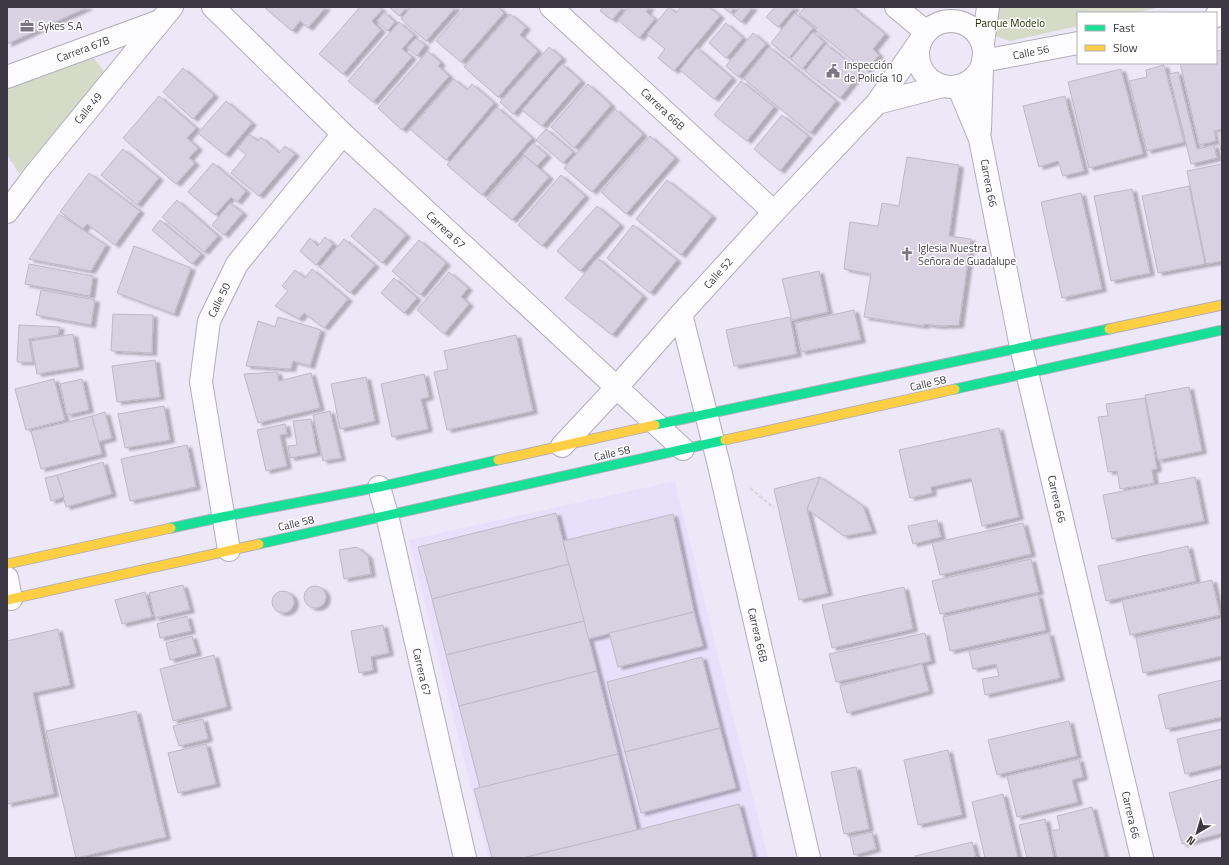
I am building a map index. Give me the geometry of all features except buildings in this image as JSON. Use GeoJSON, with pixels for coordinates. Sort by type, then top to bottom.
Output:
{"type":"FeatureCollection","features":[{"type":"Feature","properties":{"kind":"street","name":"Carrera 67"},"geometry":{"type":"LineString","coordinates":[[212,7],[344,134],[683,449]]}},
{"type":"Feature","properties":{"kind":"street","name":"Carrera 66B"},"geometry":{"type":"LineString","coordinates":[[551,7],[774,212]]}},
{"type":"Feature","properties":{"kind":"street"},"geometry":{"type":"LineString","coordinates":[[896,7],[924,35],[918,48],[918,58],[926,76],[934,82],[950,86]]}},
{"type":"Feature","properties":{"kind":"street"},"geometry":{"type":"LineString","coordinates":[[877,103],[968,83],[976,76],[983,57],[988,7]]}},
{"type":"Feature","properties":{"kind":"street","name":"Carrera 67B"},"geometry":{"type":"LineString","coordinates":[[7,77],[165,14]]}},
{"type":"Feature","properties":{"kind":"street","name":"Calle 49"},"geometry":{"type":"LineString","coordinates":[[7,212],[36,173],[165,14]]}},
{"type":"Feature","properties":{"kind":"street","name":"Calle 52"},"geometry":{"type":"LineString","coordinates":[[562,446],[774,212],[877,103],[924,35],[951,14],[954,21],[964,23],[974,30],[983,57]]}},
{"type":"Feature","properties":{"kind":"street","name":"Calle 56"},"geometry":{"type":"LineString","coordinates":[[983,57],[1077,43]]}},
{"type":"Feature","properties":{"kind":"street","name":"Carrera 66"},"geometry":{"type":"LineString","coordinates":[[983,57],[980,139],[1021,347],[1142,858]]}},
{"type":"Feature","properties":{"kind":"street","name":"Carrera 66"},"geometry":{"type":"LineString","coordinates":[[950,86],[980,139]]}},
{"type":"Feature","properties":{"kind":"street","name":"Calle 50"},"geometry":{"type":"LineString","coordinates":[[229,550],[222,517],[201,382],[209,320],[237,264],[344,134]]}},
{"type":"Feature","properties":{"kind":"street","name":"Calle 58"},"geometry":{"type":"LineString","coordinates":[[7,564],[222,517],[379,487],[707,413],[1222,305]]}},
{"type":"Feature","properties":{"kind":"street"},"geometry":{"type":"LineString","coordinates":[[681,314],[707,413]]}},
{"type":"Feature","properties":{"kind":"street","name":"Calle 58"},"geometry":{"type":"LineString","coordinates":[[8,592],[229,550],[1222,330]]}},
{"type":"Feature","properties":{"kind":"street","name":"Carrera 66B"},"geometry":{"type":"LineString","coordinates":[[707,413],[809,858]]}},
{"type":"Feature","properties":{"kind":"street","name":"Carrera 67"},"geometry":{"type":"LineString","coordinates":[[379,487],[387,515],[465,858]]}},
{"type":"Feature","properties":{"kind":"shaded area"},"geometry":{"type":"Polygon","coordinates":[[[675,481],[768,858],[489,858],[409,540],[675,481]]]}},
{"type":"Feature","properties":{"kind":"green space","name":"Parque Modelo"},"geometry":{"type":"Polygon","coordinates":[[[997,7],[1161,7],[1138,12],[1077,12],[1077,26],[1010,41],[992,35],[997,7]]]}},
{"type":"Feature","properties":{"kind":"green space"},"geometry":{"type":"Polygon","coordinates":[[[94,58],[105,73],[19,174],[7,153],[7,87],[94,58]]]}},
{"type":"Feature","properties":{"kind":"traffic: fast"},"geometry":{"type":"LineString","coordinates":[[655,425],[1109,329]]}},
{"type":"Feature","properties":{"kind":"traffic: fast"},"geometry":{"type":"LineString","coordinates":[[955,389],[1222,330]]}},
{"type":"Feature","properties":{"kind":"traffic: fast"},"geometry":{"type":"LineString","coordinates":[[259,544],[725,440]]}},
{"type":"Feature","properties":{"kind":"traffic: fast"},"geometry":{"type":"LineString","coordinates":[[171,528],[379,487],[498,460]]}},
{"type":"Feature","properties":{"kind":"traffic: slow"},"geometry":{"type":"LineString","coordinates":[[1109,329],[1222,305]]}},
{"type":"Feature","properties":{"kind":"traffic: slow"},"geometry":{"type":"LineString","coordinates":[[725,440],[955,389]]}},
{"type":"Feature","properties":{"kind":"traffic: slow"},"geometry":{"type":"LineString","coordinates":[[498,460],[655,425]]}},
{"type":"Feature","properties":{"kind":"traffic: slow"},"geometry":{"type":"LineString","coordinates":[[7,564],[171,528]]}},
{"type":"Feature","properties":{"kind":"traffic: slow"},"geometry":{"type":"LineString","coordinates":[[7,600],[259,544]]}},
{"type":"Feature","properties":{"kind":"place","name":"Sykes S.A"},"geometry":{"type":"Point","coordinates":[27,26]}},
{"type":"Feature","properties":{"kind":"place","name":"Inspección de Policía 10"},"geometry":{"type":"Point","coordinates":[833,71]}},
{"type":"Feature","properties":{"kind":"place","name":"Iglesia Nuestra Señora de Guadalupe"},"geometry":{"type":"Point","coordinates":[907,254]}}]}
